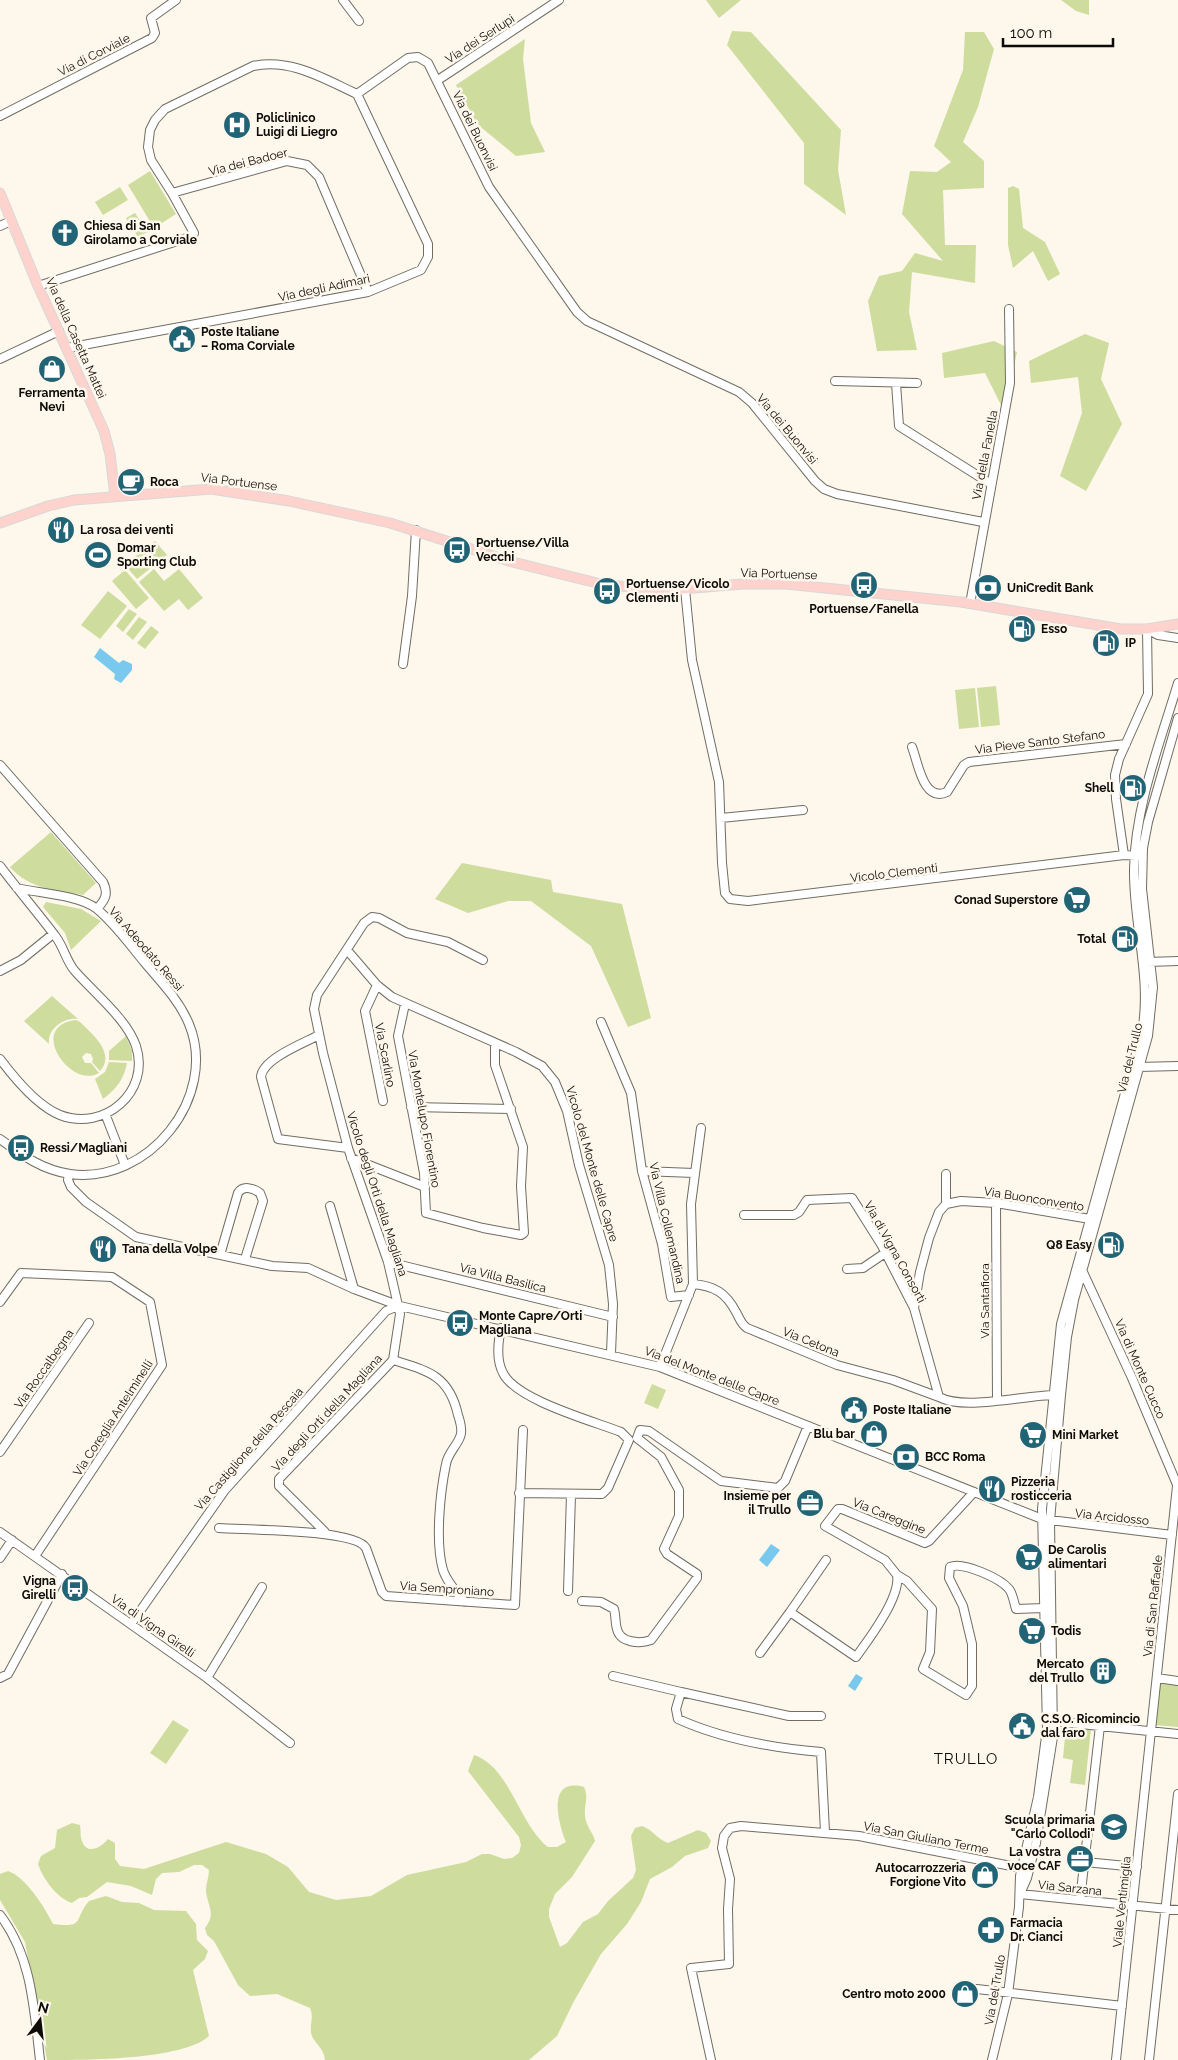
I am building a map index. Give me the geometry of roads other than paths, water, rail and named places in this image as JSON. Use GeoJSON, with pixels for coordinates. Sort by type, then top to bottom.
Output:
{"type":"FeatureCollection","features":[{"type":"Feature","properties":{"kind":"main road","name":"Via della Casetta Mattei"},"geometry":{"type":"LineString","coordinates":[[0,193],[38,286],[108,442],[114,496]]}},
{"type":"Feature","properties":{"kind":"main road","name":"Via Portuense"},"geometry":{"type":"LineString","coordinates":[[0,523],[57,504],[114,496],[197,489],[216,490],[307,505],[416,530],[498,557],[585,581],[635,589],[684,589],[743,584],[786,584],[970,604],[1114,628],[1147,629],[1178,624]]}},
{"type":"Feature","properties":{"kind":"street","name":"Via di Corviale"},"geometry":{"type":"LineString","coordinates":[[0,116],[152,38],[155,33],[151,18],[176,0]]}},
{"type":"Feature","properties":{"kind":"street"},"geometry":{"type":"LineString","coordinates":[[343,0],[359,21]]}},
{"type":"Feature","properties":{"kind":"street","name":"Via dei Serlupi"},"geometry":{"type":"LineString","coordinates":[[438,80],[559,0]]}},
{"type":"Feature","properties":{"kind":"street","name":"Via dei Buonvisi"},"geometry":{"type":"LineString","coordinates":[[358,94],[411,57],[418,56],[425,60],[438,80],[489,187],[577,312],[586,320],[739,392],[752,403],[815,481],[827,490],[837,494],[983,522]]}},
{"type":"Feature","properties":{"kind":"street"},"geometry":{"type":"LineString","coordinates":[[38,286],[192,238],[194,233],[151,160],[148,147],[152,125],[159,114],[171,106],[254,66],[270,64],[296,67],[358,94]]}},
{"type":"Feature","properties":{"kind":"street","name":"Via degli Adimari"},"geometry":{"type":"LineString","coordinates":[[67,348],[368,292],[418,272],[426,263],[429,252],[426,239],[358,94]]}},
{"type":"Feature","properties":{"kind":"street","name":"Via dei Badoer"},"geometry":{"type":"LineString","coordinates":[[172,193],[287,161],[307,165],[319,177],[368,292]]}},
{"type":"Feature","properties":{"kind":"street"},"geometry":{"type":"LineString","coordinates":[[0,226],[11,221]]}},
{"type":"Feature","properties":{"kind":"street","name":"Via della Fanella"},"geometry":{"type":"LineString","coordinates":[[970,604],[983,522],[992,484],[1010,383],[1009,309]]}},
{"type":"Feature","properties":{"kind":"street"},"geometry":{"type":"LineString","coordinates":[[0,359],[59,331]]}},
{"type":"Feature","properties":{"kind":"street"},"geometry":{"type":"LineString","coordinates":[[834,381],[917,383]]}},
{"type":"Feature","properties":{"kind":"street"},"geometry":{"type":"LineString","coordinates":[[896,383],[899,426],[992,484]]}},
{"type":"Feature","properties":{"kind":"street"},"geometry":{"type":"LineString","coordinates":[[403,664],[413,590],[416,530]]}},
{"type":"Feature","properties":{"kind":"street","name":"Vicolo Clementi"},"geometry":{"type":"LineString","coordinates":[[684,589],[692,660],[718,782],[725,893],[730,899],[739,902],[1124,855],[1139,856]]}},
{"type":"Feature","properties":{"kind":"street"},"geometry":{"type":"LineString","coordinates":[[1124,855],[1115,779],[1116,767],[1148,694],[1147,629]]}},
{"type":"Feature","properties":{"kind":"street","name":"Via Portuense"},"geometry":{"type":"LineString","coordinates":[[1147,629],[1158,635],[1178,638]]}},
{"type":"Feature","properties":{"kind":"street","name":"Via del Trullo"},"geometry":{"type":"LineString","coordinates":[[1065,1325],[1083,1271],[1109,1164],[1151,1020],[1136,830],[1178,683]]}},
{"type":"Feature","properties":{"kind":"street","name":"Via del Trullo"},"geometry":{"type":"LineString","coordinates":[[1139,856],[1178,718]]}},
{"type":"Feature","properties":{"kind":"street","name":"Via Pieve Santo Stefano"},"geometry":{"type":"LineString","coordinates":[[912,747],[926,786],[931,792],[939,794],[947,792],[964,765],[969,762],[1126,744]]}},
{"type":"Feature","properties":{"kind":"street"},"geometry":{"type":"LineString","coordinates":[[1156,759],[1165,762]]}},
{"type":"Feature","properties":{"kind":"street"},"geometry":{"type":"LineString","coordinates":[[0,766],[103,882],[107,891],[106,898],[97,909],[76,900],[16,888]]}},
{"type":"Feature","properties":{"kind":"street"},"geometry":{"type":"LineString","coordinates":[[721,818],[803,810]]}},
{"type":"Feature","properties":{"kind":"street"},"geometry":{"type":"LineString","coordinates":[[1121,832],[1136,830]]}},
{"type":"Feature","properties":{"kind":"street"},"geometry":{"type":"LineString","coordinates":[[0,866],[53,934],[73,969],[124,1024],[137,1048],[139,1070],[134,1086],[120,1106],[106,1116],[82,1119],[55,1113],[34,1096],[0,1059]]}},
{"type":"Feature","properties":{"kind":"street","name":"Via Adeodato Ressi"},"geometry":{"type":"LineString","coordinates":[[0,1139],[34,1163],[69,1174],[96,1173],[125,1165],[150,1151],[180,1119],[192,1089],[195,1071],[190,1026],[180,1006],[97,909]]}},
{"type":"Feature","properties":{"kind":"street","name":"Vicolo degli Orti della Magliana"},"geometry":{"type":"LineString","coordinates":[[400,1306],[388,1262],[348,1148],[319,1035],[314,1009],[316,998],[366,921],[375,917],[407,933],[448,942],[483,960]]}},
{"type":"Feature","properties":{"kind":"street"},"geometry":{"type":"LineString","coordinates":[[0,971],[21,960],[53,934]]}},
{"type":"Feature","properties":{"kind":"street","name":"Vicolo del Monte delle Capre"},"geometry":{"type":"LineString","coordinates":[[347,950],[377,985],[392,997],[542,1066],[551,1075],[559,1089],[609,1265],[613,1317],[611,1353]]}},
{"type":"Feature","properties":{"kind":"street"},"geometry":{"type":"LineString","coordinates":[[1147,962],[1178,961]]}},
{"type":"Feature","properties":{"kind":"street","name":"Via Scarlino"},"geometry":{"type":"LineString","coordinates":[[377,985],[365,1011],[383,1101]]}},
{"type":"Feature","properties":{"kind":"street","name":"Via Montelupo Fiorentino"},"geometry":{"type":"LineString","coordinates":[[405,1004],[398,1036],[425,1187],[426,1211],[430,1215],[484,1228],[523,1234],[525,1225],[521,1186],[523,1147],[494,1065],[495,1043]]}},
{"type":"Feature","properties":{"kind":"street","name":"Via Villa Collemandina"},"geometry":{"type":"LineString","coordinates":[[601,1022],[629,1087],[642,1171],[662,1244],[671,1297],[689,1295]]}},
{"type":"Feature","properties":{"kind":"street"},"geometry":{"type":"LineString","coordinates":[[319,1035],[271,1062],[263,1069],[261,1077],[278,1138],[348,1148]]}},
{"type":"Feature","properties":{"kind":"street"},"geometry":{"type":"LineString","coordinates":[[1137,1067],[1178,1066]]}},
{"type":"Feature","properties":{"kind":"street"},"geometry":{"type":"LineString","coordinates":[[411,1106],[511,1109]]}},
{"type":"Feature","properties":{"kind":"street"},"geometry":{"type":"LineString","coordinates":[[106,1116],[125,1165]]}},
{"type":"Feature","properties":{"kind":"street"},"geometry":{"type":"LineString","coordinates":[[660,1366],[692,1284],[691,1204],[701,1128]]}},
{"type":"Feature","properties":{"kind":"street"},"geometry":{"type":"LineString","coordinates":[[351,1158],[425,1187]]}},
{"type":"Feature","properties":{"kind":"street","name":"Via del Trullo"},"geometry":{"type":"LineString","coordinates":[[992,2060],[1008,1994],[1020,1894],[1021,1868],[1038,1797],[1050,1721],[1044,1608],[1046,1520],[1065,1325],[1077,1262],[1109,1164]]}},
{"type":"Feature","properties":{"kind":"street"},"geometry":{"type":"LineString","coordinates":[[642,1171],[694,1172]]}},
{"type":"Feature","properties":{"kind":"street","name":"Via del Monte delle Capre"},"geometry":{"type":"LineString","coordinates":[[69,1174],[68,1180],[71,1187],[86,1202],[130,1234],[152,1242],[276,1266],[308,1268],[400,1306],[611,1353],[660,1366],[1046,1520]]}},
{"type":"Feature","properties":{"kind":"street"},"geometry":{"type":"LineString","coordinates":[[914,1308],[928,1238],[939,1212],[946,1204],[946,1174]]}},
{"type":"Feature","properties":{"kind":"street"},"geometry":{"type":"LineString","coordinates":[[220,1255],[238,1193],[242,1189],[248,1188],[260,1193],[262,1201],[245,1259]]}},
{"type":"Feature","properties":{"kind":"street","name":"Via di Vigna Consorti"},"geometry":{"type":"LineString","coordinates":[[744,1215],[794,1215],[799,1212],[807,1200],[852,1198],[885,1253],[914,1308],[938,1397]]}},
{"type":"Feature","properties":{"kind":"street","name":"Via Buonconvento"},"geometry":{"type":"LineString","coordinates":[[946,1204],[961,1201],[996,1203],[1090,1219]]}},
{"type":"Feature","properties":{"kind":"street","name":"Via Santafiora"},"geometry":{"type":"LineString","coordinates":[[996,1203],[997,1400]]}},
{"type":"Feature","properties":{"kind":"street"},"geometry":{"type":"LineString","coordinates":[[330,1206],[354,1288]]}},
{"type":"Feature","properties":{"kind":"street"},"geometry":{"type":"LineString","coordinates":[[848,1269],[863,1268],[885,1253]]}},
{"type":"Feature","properties":{"kind":"street","name":"Via Villa Basilica"},"geometry":{"type":"LineString","coordinates":[[388,1262],[613,1317]]}},
{"type":"Feature","properties":{"kind":"street","name":"Via di Monte Cucco"},"geometry":{"type":"LineString","coordinates":[[1077,1262],[1083,1271],[1147,1412],[1178,1487]]}},
{"type":"Feature","properties":{"kind":"street","name":"Via Coreglia Antelminelli"},"geometry":{"type":"LineString","coordinates":[[0,1302],[21,1272],[112,1277],[150,1302],[162,1365],[35,1556]]}},
{"type":"Feature","properties":{"kind":"street","name":"Via Cetona"},"geometry":{"type":"LineString","coordinates":[[692,1284],[710,1286],[723,1293],[732,1304],[739,1321],[748,1328],[837,1364],[893,1380],[938,1397]]}},
{"type":"Feature","properties":{"kind":"street","name":"Via Castiglione della Pescaia"},"geometry":{"type":"LineString","coordinates":[[131,1624],[225,1490],[386,1311],[394,1306],[400,1306]]}},
{"type":"Feature","properties":{"kind":"street","name":"Via degli Orti della Magliana"},"geometry":{"type":"LineString","coordinates":[[325,1532],[279,1486],[279,1479],[393,1360],[400,1306]]}},
{"type":"Feature","properties":{"kind":"street","name":"Via Roccalbegna"},"geometry":{"type":"LineString","coordinates":[[0,1452],[89,1323]]}},
{"type":"Feature","properties":{"kind":"street"},"geometry":{"type":"LineString","coordinates":[[501,1328],[500,1365],[505,1377],[516,1388],[532,1398],[621,1432],[629,1440],[604,1492],[596,1495],[519,1492],[523,1430]]}},
{"type":"Feature","properties":{"kind":"street"},"geometry":{"type":"LineString","coordinates":[[393,1360],[438,1377],[448,1388],[454,1399],[461,1436],[446,1461],[441,1490],[440,1537],[443,1570],[465,1602]]}},
{"type":"Feature","properties":{"kind":"street"},"geometry":{"type":"LineString","coordinates":[[938,1397],[960,1403],[1057,1395]]}},
{"type":"Feature","properties":{"kind":"street"},"geometry":{"type":"LineString","coordinates":[[582,1601],[608,1604],[614,1609],[617,1631],[623,1637],[643,1643],[651,1640],[697,1578],[697,1574],[667,1554],[664,1549],[679,1516],[681,1504],[679,1490],[661,1457],[636,1438],[640,1430],[649,1431],[721,1481],[778,1488],[785,1481],[808,1426]]}},
{"type":"Feature","properties":{"kind":"street","name":"Via di San Raffaele"},"geometry":{"type":"LineString","coordinates":[[1157,1678],[1178,1487]]}},
{"type":"Feature","properties":{"kind":"street","name":"Via Semproniano"},"geometry":{"type":"LineString","coordinates":[[325,1532],[362,1542],[382,1592],[386,1596],[514,1605],[519,1492]]}},
{"type":"Feature","properties":{"kind":"street","name":"Via Careggine"},"geometry":{"type":"LineString","coordinates":[[897,1575],[885,1560],[824,1526],[838,1509],[927,1543],[974,1492]]}},
{"type":"Feature","properties":{"kind":"street"},"geometry":{"type":"LineString","coordinates":[[568,1591],[571,1495]]}},
{"type":"Feature","properties":{"kind":"street","name":"Via del Trullo"},"geometry":{"type":"LineString","coordinates":[[1020,1894],[1027,1878],[1036,1843],[1050,1766],[1046,1520]]}},
{"type":"Feature","properties":{"kind":"street","name":"Via Arcidosso"},"geometry":{"type":"LineString","coordinates":[[1046,1520],[1172,1535]]}},
{"type":"Feature","properties":{"kind":"street"},"geometry":{"type":"LineString","coordinates":[[219,1528],[325,1532]]}},
{"type":"Feature","properties":{"kind":"street","name":"Via di Vigna Girelli"},"geometry":{"type":"LineString","coordinates":[[0,1532],[207,1678],[290,1743]]}},
{"type":"Feature","properties":{"kind":"street"},"geometry":{"type":"LineString","coordinates":[[0,1558],[12,1540]]}},
{"type":"Feature","properties":{"kind":"street"},"geometry":{"type":"LineString","coordinates":[[760,1653],[826,1560]]}},
{"type":"Feature","properties":{"kind":"street"},"geometry":{"type":"LineString","coordinates":[[790,1612],[856,1657],[895,1593],[897,1575],[907,1581],[932,1609],[930,1652],[923,1669],[966,1695],[972,1686],[972,1644],[963,1606],[949,1578],[950,1567],[958,1565],[992,1576],[1010,1590],[1016,1609],[1044,1608]]}},
{"type":"Feature","properties":{"kind":"street"},"geometry":{"type":"LineString","coordinates":[[0,1678],[8,1674],[62,1574]]}},
{"type":"Feature","properties":{"kind":"street"},"geometry":{"type":"LineString","coordinates":[[207,1678],[262,1587]]}},
{"type":"Feature","properties":{"kind":"street"},"geometry":{"type":"LineString","coordinates":[[613,1676],[789,1716],[821,1716]]}},
{"type":"Feature","properties":{"kind":"street"},"geometry":{"type":"LineString","coordinates":[[1157,1678],[1178,1681]]}},
{"type":"Feature","properties":{"kind":"street","name":"Viale Ventimiglia"},"geometry":{"type":"LineString","coordinates":[[1116,2060],[1157,1678]]}},
{"type":"Feature","properties":{"kind":"street"},"geometry":{"type":"LineString","coordinates":[[681,1692],[676,1717],[684,1721],[719,1734],[774,1746],[821,1752],[825,1832]]}},
{"type":"Feature","properties":{"kind":"street"},"geometry":{"type":"LineString","coordinates":[[1050,1721],[1178,1734]]}},
{"type":"Feature","properties":{"kind":"street"},"geometry":{"type":"LineString","coordinates":[[1080,1900],[1100,1726]]}},
{"type":"Feature","properties":{"kind":"street"},"geometry":{"type":"LineString","coordinates":[[1149,2060],[1178,1794]]}},
{"type":"Feature","properties":{"kind":"street","name":"Via San Giuliano Terme"},"geometry":{"type":"LineString","coordinates":[[711,2060],[691,1968],[729,1964],[728,1908],[730,1879],[722,1848],[726,1832],[736,1825],[825,1832],[880,1839],[1021,1868]]}},
{"type":"Feature","properties":{"kind":"street"},"geometry":{"type":"LineString","coordinates":[[1085,1862],[1137,1867]]}},
{"type":"Feature","properties":{"kind":"street","name":"Via Sarzana"},"geometry":{"type":"LineString","coordinates":[[1020,1894],[1178,1910]]}},
{"type":"Feature","properties":{"kind":"street"},"geometry":{"type":"LineString","coordinates":[[0,1915],[19,1945],[25,1963],[32,1994],[40,2060]]}},
{"type":"Feature","properties":{"kind":"street"},"geometry":{"type":"LineString","coordinates":[[977,1989],[1122,2006]]}},
{"type":"Feature","properties":{"kind":"water"},"geometry":{"type":"Polygon","coordinates":[[[100,648],[119,663],[123,660],[132,664],[132,670],[121,683],[114,679],[115,674],[94,657],[100,648]]]}},
{"type":"Feature","properties":{"kind":"water"},"geometry":{"type":"Polygon","coordinates":[[[771,1544],[780,1550],[767,1567],[759,1560],[771,1544]]]}},
{"type":"Feature","properties":{"kind":"water"},"geometry":{"type":"Polygon","coordinates":[[[856,1674],[863,1678],[855,1691],[848,1686],[856,1674]]]}},
{"type":"Feature","properties":{"kind":"place","name":"Policlinico Luigi di Liegro"},"geometry":{"type":"Point","coordinates":[237,125]}},
{"type":"Feature","properties":{"kind":"place","name":"Chiesa di San Girolamo a Corviale"},"geometry":{"type":"Point","coordinates":[65,233]}},
{"type":"Feature","properties":{"kind":"place","name":"Poste Italiane – Roma Corviale"},"geometry":{"type":"Point","coordinates":[182,339]}},
{"type":"Feature","properties":{"kind":"place","name":"Ferramenta Nevi"},"geometry":{"type":"Point","coordinates":[52,369]}},
{"type":"Feature","properties":{"kind":"place","name":"Roca"},"geometry":{"type":"Point","coordinates":[131,482]}},
{"type":"Feature","properties":{"kind":"place","name":"La rosa dei venti"},"geometry":{"type":"Point","coordinates":[61,530]}},
{"type":"Feature","properties":{"kind":"place","name":"Portuense/Villa Vecchi"},"geometry":{"type":"Point","coordinates":[457,550]}},
{"type":"Feature","properties":{"kind":"place","name":"Domar Sporting Club"},"geometry":{"type":"Point","coordinates":[98,555]}},
{"type":"Feature","properties":{"kind":"place","name":"Portuense/Fanella"},"geometry":{"type":"Point","coordinates":[864,585]}},
{"type":"Feature","properties":{"kind":"place","name":"UniCredit Bank"},"geometry":{"type":"Point","coordinates":[988,588]}},
{"type":"Feature","properties":{"kind":"place","name":"Portuense/Vicolo Clementi"},"geometry":{"type":"Point","coordinates":[607,591]}},
{"type":"Feature","properties":{"kind":"place","name":"Esso"},"geometry":{"type":"Point","coordinates":[1022,629]}},
{"type":"Feature","properties":{"kind":"place","name":"IP"},"geometry":{"type":"Point","coordinates":[1106,643]}},
{"type":"Feature","properties":{"kind":"place","name":"Shell"},"geometry":{"type":"Point","coordinates":[1133,788]}},
{"type":"Feature","properties":{"kind":"place","name":"Conad Superstore"},"geometry":{"type":"Point","coordinates":[1077,900]}},
{"type":"Feature","properties":{"kind":"place","name":"Total"},"geometry":{"type":"Point","coordinates":[1125,939]}},
{"type":"Feature","properties":{"kind":"place","name":"Ressi/Magliani"},"geometry":{"type":"Point","coordinates":[21,1148]}},
{"type":"Feature","properties":{"kind":"place","name":"Q8 Easy"},"geometry":{"type":"Point","coordinates":[1111,1245]}},
{"type":"Feature","properties":{"kind":"place","name":"Tana della Volpe"},"geometry":{"type":"Point","coordinates":[103,1249]}},
{"type":"Feature","properties":{"kind":"place","name":"Monte Capre/Orti Magliana"},"geometry":{"type":"Point","coordinates":[460,1323]}},
{"type":"Feature","properties":{"kind":"place","name":"Poste Italiane"},"geometry":{"type":"Point","coordinates":[854,1410]}},
{"type":"Feature","properties":{"kind":"place","name":"Blu bar"},"geometry":{"type":"Point","coordinates":[874,1434]}},
{"type":"Feature","properties":{"kind":"place","name":"Mini Market"},"geometry":{"type":"Point","coordinates":[1033,1435]}},
{"type":"Feature","properties":{"kind":"place","name":"BCC Roma"},"geometry":{"type":"Point","coordinates":[906,1457]}},
{"type":"Feature","properties":{"kind":"place","name":"Pizzeria rosticceria"},"geometry":{"type":"Point","coordinates":[992,1489]}},
{"type":"Feature","properties":{"kind":"place","name":"Insieme per il Trullo"},"geometry":{"type":"Point","coordinates":[810,1503]}},
{"type":"Feature","properties":{"kind":"place","name":"De Carolis alimentari"},"geometry":{"type":"Point","coordinates":[1029,1557]}},
{"type":"Feature","properties":{"kind":"place","name":"Vigna Girelli"},"geometry":{"type":"Point","coordinates":[75,1588]}},
{"type":"Feature","properties":{"kind":"place","name":"Todis"},"geometry":{"type":"Point","coordinates":[1032,1631]}},
{"type":"Feature","properties":{"kind":"place","name":"Mercato del Trullo"},"geometry":{"type":"Point","coordinates":[1103,1671]}},
{"type":"Feature","properties":{"kind":"place","name":"C.S.O. Ricomincio dal faro"},"geometry":{"type":"Point","coordinates":[1022,1726]}},
{"type":"Feature","properties":{"kind":"place","name":"Scuola primaria \"Carlo Collodi\""},"geometry":{"type":"Point","coordinates":[1114,1827]}},
{"type":"Feature","properties":{"kind":"place","name":"La vostra voce CAF"},"geometry":{"type":"Point","coordinates":[1080,1859]}},
{"type":"Feature","properties":{"kind":"place","name":"Autocarrozzeria Forgione Vito"},"geometry":{"type":"Point","coordinates":[985,1875]}},
{"type":"Feature","properties":{"kind":"place","name":"Farmacia Dr. Cianci"},"geometry":{"type":"Point","coordinates":[991,1930]}},
{"type":"Feature","properties":{"kind":"place","name":"Centro moto 2000"},"geometry":{"type":"Point","coordinates":[965,1994]}},
{"type":"Feature","properties":{"kind":"district","name":"TRULLO"},"geometry":{"type":"Point","coordinates":[966,1759]}}]}
